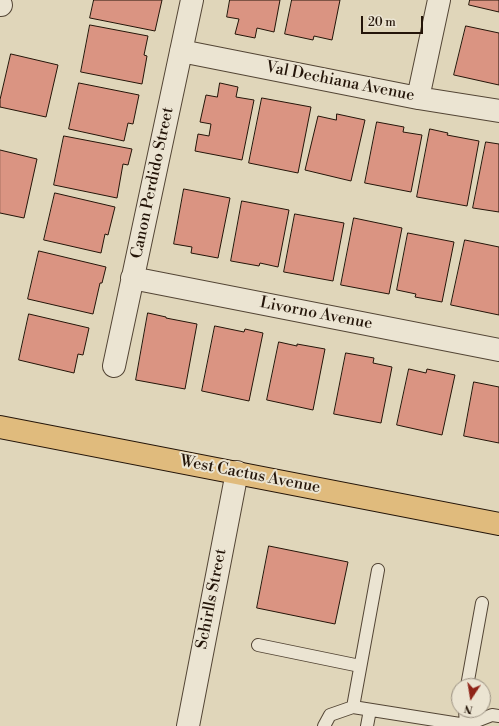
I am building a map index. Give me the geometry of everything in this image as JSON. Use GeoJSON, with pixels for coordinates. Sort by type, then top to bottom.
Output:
{"type":"FeatureCollection","features":[{"type":"Feature","properties":{"kind":"main road","name":"West Cactus Avenue"},"geometry":{"type":"LineString","coordinates":[[0,427],[499,524]]}},
{"type":"Feature","properties":{"kind":"street","name":"Canon Perdido Street"},"geometry":{"type":"LineString","coordinates":[[114,366],[192,0]]}},
{"type":"Feature","properties":{"kind":"street"},"geometry":{"type":"LineString","coordinates":[[418,98],[440,0]]}},
{"type":"Feature","properties":{"kind":"street","name":"Val Dechiana Avenue"},"geometry":{"type":"LineString","coordinates":[[181,51],[418,98],[499,111]]}},
{"type":"Feature","properties":{"kind":"street","name":"Livorno Avenue"},"geometry":{"type":"LineString","coordinates":[[132,278],[499,350]]}},
{"type":"Feature","properties":{"kind":"street","name":"Schirlls Street"},"geometry":{"type":"LineString","coordinates":[[188,726],[237,472]]}},
{"type":"Feature","properties":{"kind":"lane"},"geometry":{"type":"LineString","coordinates":[[353,707],[378,570]]}},
{"type":"Feature","properties":{"kind":"lane"},"geometry":{"type":"LineString","coordinates":[[469,678],[482,603]]}},
{"type":"Feature","properties":{"kind":"lane"},"geometry":{"type":"LineString","coordinates":[[258,645],[360,666]]}},
{"type":"Feature","properties":{"kind":"lane"},"geometry":{"type":"LineString","coordinates":[[324,726],[330,715],[353,707],[466,726],[492,715],[499,716]]}},
{"type":"Feature","properties":{"kind":"lane"},"geometry":{"type":"LineString","coordinates":[[367,726],[370,710]]}},
{"type":"Feature","properties":{"kind":"building"},"geometry":{"type":"Polygon","coordinates":[[[94,0],[162,0],[155,31],[90,18],[94,0]]]}},
{"type":"Feature","properties":{"kind":"building"},"geometry":{"type":"Polygon","coordinates":[[[230,0],[280,0],[274,32],[257,28],[255,38],[235,34],[239,19],[227,17],[230,0]]]}},
{"type":"Feature","properties":{"kind":"building"},"geometry":{"type":"Polygon","coordinates":[[[292,0],[340,0],[332,40],[314,36],[313,40],[285,34],[292,0]]]}},
{"type":"Feature","properties":{"kind":"building"},"geometry":{"type":"Polygon","coordinates":[[[470,0],[499,0],[499,12],[469,5],[470,0]]]}},
{"type":"Feature","properties":{"kind":"building"},"geometry":{"type":"Polygon","coordinates":[[[90,25],[148,36],[144,55],[147,56],[142,84],[81,72],[90,25]]]}},
{"type":"Feature","properties":{"kind":"building"},"geometry":{"type":"Polygon","coordinates":[[[466,26],[499,33],[499,85],[454,75],[466,26]]]}},
{"type":"Feature","properties":{"kind":"building"},"geometry":{"type":"Polygon","coordinates":[[[11,54],[58,65],[46,117],[0,107],[0,100],[11,54]]]}},
{"type":"Feature","properties":{"kind":"building"},"geometry":{"type":"Polygon","coordinates":[[[79,83],[139,95],[133,124],[128,123],[124,141],[69,129],[79,83]]]}},
{"type":"Feature","properties":{"kind":"building"},"geometry":{"type":"Polygon","coordinates":[[[220,83],[238,87],[236,97],[254,100],[242,160],[195,151],[198,134],[209,136],[211,124],[200,122],[206,95],[217,97],[220,83]]]}},
{"type":"Feature","properties":{"kind":"building"},"geometry":{"type":"Polygon","coordinates":[[[262,98],[311,107],[298,173],[249,163],[262,98]]]}},
{"type":"Feature","properties":{"kind":"building"},"geometry":{"type":"Polygon","coordinates":[[[337,114],[365,120],[351,181],[305,170],[318,116],[336,120],[337,114]]]}},
{"type":"Feature","properties":{"kind":"building"},"geometry":{"type":"Polygon","coordinates":[[[377,122],[404,127],[403,132],[422,135],[411,192],[365,183],[377,122]]]}},
{"type":"Feature","properties":{"kind":"building"},"geometry":{"type":"Polygon","coordinates":[[[430,129],[448,133],[447,135],[479,141],[467,206],[417,197],[430,129]]]}},
{"type":"Feature","properties":{"kind":"building"},"geometry":{"type":"Polygon","coordinates":[[[64,136],[132,149],[128,165],[123,164],[117,198],[54,185],[64,136]]]}},
{"type":"Feature","properties":{"kind":"building"},"geometry":{"type":"Polygon","coordinates":[[[486,142],[499,144],[499,212],[473,208],[486,142]]]}},
{"type":"Feature","properties":{"kind":"building"},"geometry":{"type":"Polygon","coordinates":[[[0,150],[37,159],[24,218],[0,213],[0,150]]]}},
{"type":"Feature","properties":{"kind":"building"},"geometry":{"type":"Polygon","coordinates":[[[184,189],[230,198],[218,258],[191,253],[192,247],[174,244],[184,189]]]}},
{"type":"Feature","properties":{"kind":"building"},"geometry":{"type":"Polygon","coordinates":[[[55,193],[115,207],[108,235],[105,234],[101,253],[44,240],[55,193]]]}},
{"type":"Feature","properties":{"kind":"building"},"geometry":{"type":"Polygon","coordinates":[[[242,201],[289,210],[278,267],[260,263],[259,266],[231,261],[242,201]]]}},
{"type":"Feature","properties":{"kind":"building"},"geometry":{"type":"Polygon","coordinates":[[[295,214],[344,223],[333,281],[284,272],[295,214]]]}},
{"type":"Feature","properties":{"kind":"building"},"geometry":{"type":"Polygon","coordinates":[[[354,218],[402,228],[389,294],[341,285],[354,218]]]}},
{"type":"Feature","properties":{"kind":"building"},"geometry":{"type":"Polygon","coordinates":[[[408,233],[454,242],[442,302],[415,297],[416,294],[397,290],[408,233]]]}},
{"type":"Feature","properties":{"kind":"building"},"geometry":{"type":"Polygon","coordinates":[[[465,240],[499,247],[499,315],[451,305],[465,240]]]}},
{"type":"Feature","properties":{"kind":"building"},"geometry":{"type":"Polygon","coordinates":[[[39,251],[106,267],[102,283],[100,283],[93,314],[28,299],[39,251]]]}},
{"type":"Feature","properties":{"kind":"building"},"geometry":{"type":"Polygon","coordinates":[[[148,313],[197,324],[185,389],[136,380],[148,313]]]}},
{"type":"Feature","properties":{"kind":"building"},"geometry":{"type":"Polygon","coordinates":[[[29,314],[89,328],[83,355],[78,354],[74,373],[19,360],[29,314]]]}},
{"type":"Feature","properties":{"kind":"building"},"geometry":{"type":"Polygon","coordinates":[[[215,326],[244,332],[245,329],[263,333],[249,401],[202,391],[215,326]]]}},
{"type":"Feature","properties":{"kind":"building"},"geometry":{"type":"Polygon","coordinates":[[[279,342],[297,346],[297,344],[325,349],[313,410],[267,400],[279,342]]]}},
{"type":"Feature","properties":{"kind":"building"},"geometry":{"type":"Polygon","coordinates":[[[346,353],[374,358],[373,363],[392,367],[381,423],[334,414],[346,353]]]}},
{"type":"Feature","properties":{"kind":"building"},"geometry":{"type":"Polygon","coordinates":[[[409,369],[426,373],[427,369],[455,375],[442,435],[397,425],[409,369]]]}},
{"type":"Feature","properties":{"kind":"building"},"geometry":{"type":"Polygon","coordinates":[[[474,382],[499,387],[499,443],[464,436],[474,382]]]}},
{"type":"Feature","properties":{"kind":"building"},"geometry":{"type":"Polygon","coordinates":[[[269,546],[348,562],[335,624],[257,608],[269,546]]]}}]}
